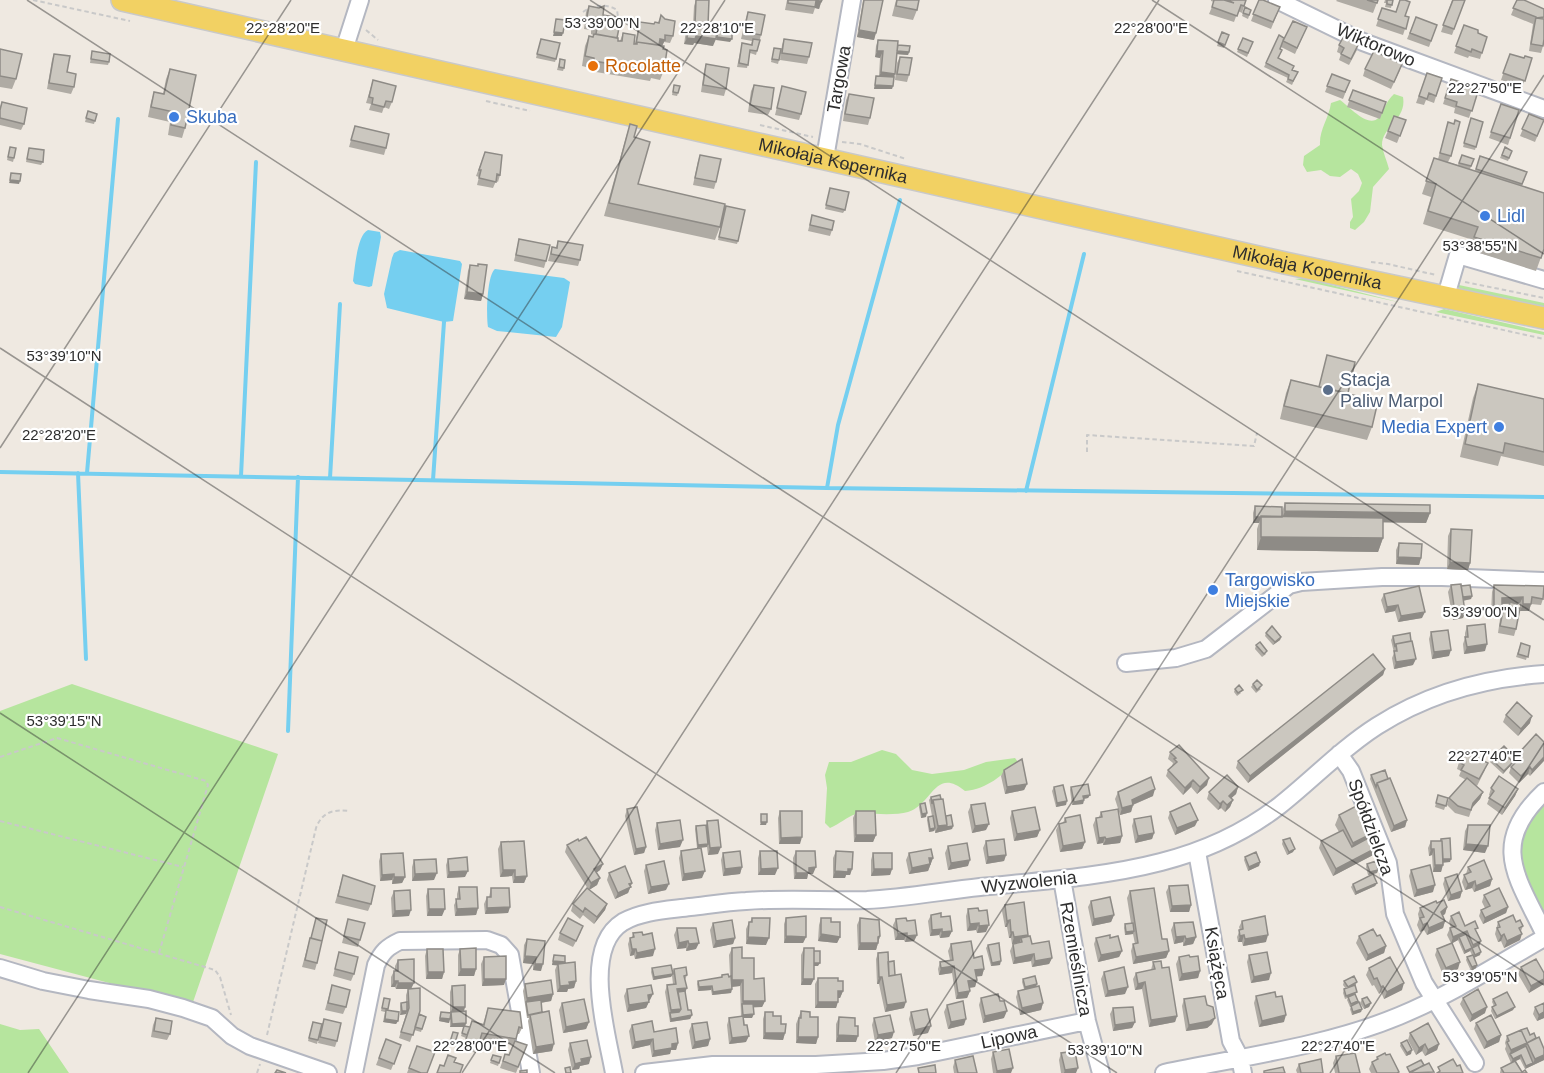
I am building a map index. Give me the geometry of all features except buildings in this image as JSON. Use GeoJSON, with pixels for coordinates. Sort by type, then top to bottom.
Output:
{"type":"FeatureCollection","features":[{"type":"Feature","properties":{"kind":"main road","name":"Mikołaja Kopernika"},"geometry":{"type":"LineString","coordinates":[[122,0],[1286,263],[1544,318]]}},
{"type":"Feature","properties":{"kind":"street"},"geometry":{"type":"LineString","coordinates":[[344,50],[360,0]]}},
{"type":"Feature","properties":{"kind":"street","name":"Targowa"},"geometry":{"type":"LineString","coordinates":[[825,158],[852,0]]}},
{"type":"Feature","properties":{"kind":"street","name":"Wiktorowo"},"geometry":{"type":"LineString","coordinates":[[1277,0],[1363,42],[1544,109]]}},
{"type":"Feature","properties":{"kind":"street"},"geometry":{"type":"LineString","coordinates":[[1446,296],[1458,255],[1544,280]]}},
{"type":"Feature","properties":{"kind":"street"},"geometry":{"type":"LineString","coordinates":[[1126,663],[1176,658],[1206,650],[1289,585],[1301,582],[1382,577],[1544,581]]}},
{"type":"Feature","properties":{"kind":"street","name":"Wyzwolenia"},"geometry":{"type":"LineString","coordinates":[[614,1073],[598,982],[600,963],[602,950],[613,930],[633,917],[676,909],[746,901],[867,900],[1062,879],[1136,868],[1197,852],[1243,831],[1261,819],[1339,754],[1377,726],[1425,702],[1492,680],[1544,674]]}},
{"type":"Feature","properties":{"kind":"street","name":"Spółdzielcza"},"geometry":{"type":"LineString","coordinates":[[1339,754],[1351,771],[1388,863],[1395,914],[1424,983],[1475,1063]]}},
{"type":"Feature","properties":{"kind":"street"},"geometry":{"type":"LineString","coordinates":[[1164,1073],[1241,1065],[1359,1031],[1436,1001],[1544,936],[1517,876],[1513,863],[1512,840],[1516,828],[1527,811],[1544,792]]}},
{"type":"Feature","properties":{"kind":"street","name":"Książęca"},"geometry":{"type":"LineString","coordinates":[[1197,852],[1231,1041],[1241,1065]]}},
{"type":"Feature","properties":{"kind":"street","name":"Rzemieślnicza"},"geometry":{"type":"LineString","coordinates":[[1062,879],[1087,1021],[1101,1073]]}},
{"type":"Feature","properties":{"kind":"street"},"geometry":{"type":"LineString","coordinates":[[354,1073],[376,965],[383,952],[400,941],[487,940],[501,945],[510,955],[531,1073]]}},
{"type":"Feature","properties":{"kind":"street"},"geometry":{"type":"LineString","coordinates":[[0,960],[212,1018],[243,1042],[328,1073]]}},
{"type":"Feature","properties":{"kind":"street"},"geometry":{"type":"LineString","coordinates":[[0,968],[43,981],[149,999]]}},
{"type":"Feature","properties":{"kind":"street","name":"Lipowa"},"geometry":{"type":"LineString","coordinates":[[644,1073],[713,1065],[859,1068],[1087,1021]]}},
{"type":"Feature","properties":{"kind":"path"},"geometry":{"type":"LineString","coordinates":[[583,12],[606,5],[617,10],[618,17]]}},
{"type":"Feature","properties":{"kind":"path"},"geometry":{"type":"LineString","coordinates":[[365,28],[380,42]]}},
{"type":"Feature","properties":{"kind":"path"},"geometry":{"type":"LineString","coordinates":[[1087,452],[1087,435],[1254,446],[1257,433]]}},
{"type":"Feature","properties":{"kind":"path"},"geometry":{"type":"LineString","coordinates":[[0,756],[57,738],[206,781],[208,785],[159,953]]}},
{"type":"Feature","properties":{"kind":"path"},"geometry":{"type":"LineString","coordinates":[[263,1051],[316,828],[320,819],[333,810],[350,811]]}},
{"type":"Feature","properties":{"kind":"path"},"geometry":{"type":"LineString","coordinates":[[0,821],[183,867]]}},
{"type":"Feature","properties":{"kind":"path"},"geometry":{"type":"LineString","coordinates":[[0,907],[215,970],[220,977],[232,1022],[243,1042]]}},
{"type":"Feature","properties":{"kind":"green space"},"geometry":{"type":"Polygon","coordinates":[[[1394,94],[1403,97],[1403,105],[1398,117],[1383,138],[1382,145],[1389,169],[1373,187],[1370,212],[1355,230],[1350,228],[1353,217],[1351,199],[1359,191],[1362,183],[1358,174],[1351,169],[1340,177],[1330,176],[1321,170],[1307,172],[1303,165],[1304,156],[1320,145],[1321,134],[1331,103],[1340,100],[1370,121],[1379,117],[1394,94]]]}},
{"type":"Feature","properties":{"kind":"green space"},"geometry":{"type":"Polygon","coordinates":[[[1304,278],[1402,303],[1295,279],[1304,278]]]}},
{"type":"Feature","properties":{"kind":"green space"},"geometry":{"type":"Polygon","coordinates":[[[1459,285],[1544,303],[1544,308],[1459,293],[1459,285]]]}},
{"type":"Feature","properties":{"kind":"green space"},"geometry":{"type":"Polygon","coordinates":[[[1444,309],[1544,332],[1544,335],[1436,312],[1444,309]]]}},
{"type":"Feature","properties":{"kind":"green space"},"geometry":{"type":"Polygon","coordinates":[[[72,684],[278,754],[192,1005],[0,954],[0,711],[72,684]]]}},
{"type":"Feature","properties":{"kind":"green space"},"geometry":{"type":"Polygon","coordinates":[[[882,750],[896,754],[912,770],[932,774],[964,770],[986,762],[1015,758],[1018,762],[994,781],[973,790],[965,791],[955,784],[947,783],[940,785],[916,808],[908,812],[856,814],[830,828],[825,823],[827,788],[825,775],[829,762],[851,762],[882,750]]]}},
{"type":"Feature","properties":{"kind":"green space"},"geometry":{"type":"Polygon","coordinates":[[[1544,800],[1544,918],[1522,871],[1519,846],[1521,834],[1527,822],[1544,800]]]}},
{"type":"Feature","properties":{"kind":"green space"},"geometry":{"type":"Polygon","coordinates":[[[0,1024],[20,1030],[39,1029],[69,1073],[0,1073],[0,1024]]]}},
{"type":"Feature","properties":{"kind":"water"},"geometry":{"type":"Polygon","coordinates":[[[368,230],[380,232],[381,237],[372,286],[369,287],[355,284],[353,281],[361,238],[368,230]]]}},
{"type":"Feature","properties":{"kind":"water"},"geometry":{"type":"Polygon","coordinates":[[[400,250],[460,261],[462,264],[453,321],[444,322],[387,308],[384,294],[392,258],[394,253],[400,250]]]}},
{"type":"Feature","properties":{"kind":"water"},"geometry":{"type":"Polygon","coordinates":[[[495,269],[564,278],[570,282],[562,327],[556,337],[497,331],[488,327],[489,287],[495,269]]]}},
{"type":"Feature","properties":{"kind":"waterway"},"geometry":{"type":"LineString","coordinates":[[87,473],[118,119]]}},
{"type":"Feature","properties":{"kind":"waterway"},"geometry":{"type":"LineString","coordinates":[[241,476],[256,162]]}},
{"type":"Feature","properties":{"kind":"waterway"},"geometry":{"type":"LineString","coordinates":[[827,488],[838,425],[900,200]]}},
{"type":"Feature","properties":{"kind":"waterway"},"geometry":{"type":"LineString","coordinates":[[1026,491],[1084,254]]}},
{"type":"Feature","properties":{"kind":"waterway"},"geometry":{"type":"LineString","coordinates":[[330,478],[340,304]]}},
{"type":"Feature","properties":{"kind":"waterway"},"geometry":{"type":"LineString","coordinates":[[433,480],[444,322]]}},
{"type":"Feature","properties":{"kind":"waterway"},"geometry":{"type":"LineString","coordinates":[[0,472],[827,488],[1544,497]]}},
{"type":"Feature","properties":{"kind":"waterway"},"geometry":{"type":"LineString","coordinates":[[78,473],[86,659]]}},
{"type":"Feature","properties":{"kind":"waterway"},"geometry":{"type":"LineString","coordinates":[[288,731],[298,477]]}},
{"type":"Feature","properties":{"kind":"place","name":"Rocolatte"},"geometry":{"type":"Point","coordinates":[593,66]}},
{"type":"Feature","properties":{"kind":"place","name":"Skuba"},"geometry":{"type":"Point","coordinates":[174,117]}},
{"type":"Feature","properties":{"kind":"place","name":"Lidl"},"geometry":{"type":"Point","coordinates":[1485,216]}},
{"type":"Feature","properties":{"kind":"place","name":"Stacja Paliw Marpol"},"geometry":{"type":"Point","coordinates":[1328,390]}},
{"type":"Feature","properties":{"kind":"place","name":"Media Expert"},"geometry":{"type":"Point","coordinates":[1499,427]}},
{"type":"Feature","properties":{"kind":"place","name":"Targowisko Miejskie"},"geometry":{"type":"Point","coordinates":[1213,590]}}]}
